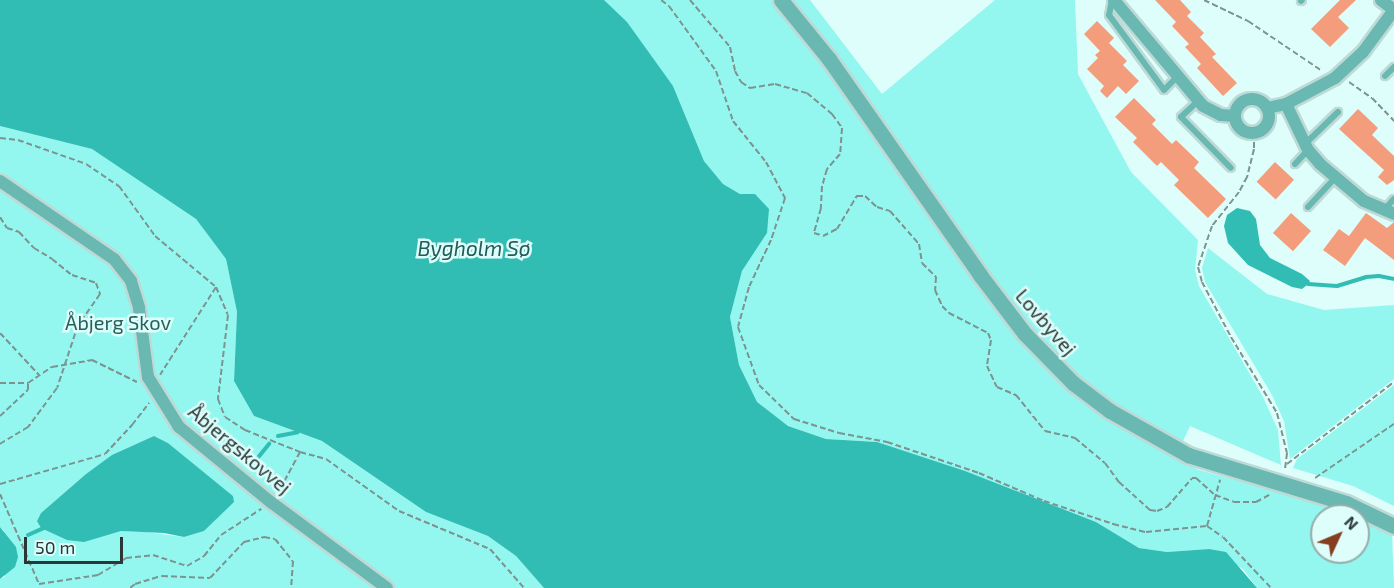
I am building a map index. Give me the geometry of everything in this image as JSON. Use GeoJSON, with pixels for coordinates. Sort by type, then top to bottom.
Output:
{"type":"FeatureCollection","features":[{"type":"Feature","properties":{"kind":"street","name":"Lovbyvej"},"geometry":{"type":"LineString","coordinates":[[781,0],[829,59],[980,275],[1025,334],[1073,383],[1110,411],[1188,455],[1225,465],[1280,475],[1394,526]]}},
{"type":"Feature","properties":{"kind":"street"},"geometry":{"type":"LineString","coordinates":[[1113,0],[1198,101],[1212,111],[1234,116]]}},
{"type":"Feature","properties":{"kind":"street"},"geometry":{"type":"LineString","coordinates":[[1268,108],[1286,104],[1335,78],[1363,51],[1393,14],[1380,0]]}},
{"type":"Feature","properties":{"kind":"street"},"geometry":{"type":"LineString","coordinates":[[1258,99],[1268,108],[1269,121],[1260,131],[1254,133],[1238,127],[1234,116],[1236,109],[1245,100],[1258,99]]}},
{"type":"Feature","properties":{"kind":"street"},"geometry":{"type":"LineString","coordinates":[[1286,104],[1307,147],[1335,178],[1364,201],[1389,212]]}},
{"type":"Feature","properties":{"kind":"street","name":"Åbjergskovvej"},"geometry":{"type":"LineString","coordinates":[[0,181],[114,259],[131,281],[139,308],[149,388],[179,427],[272,503],[387,588]]}},
{"type":"Feature","properties":{"kind":"lane"},"geometry":{"type":"LineString","coordinates":[[1113,0],[1109,15],[1164,90],[1178,76]]}},
{"type":"Feature","properties":{"kind":"lane"},"geometry":{"type":"LineString","coordinates":[[1385,76],[1394,67]]}},
{"type":"Feature","properties":{"kind":"lane"},"geometry":{"type":"LineString","coordinates":[[1198,101],[1181,117],[1231,168]]}},
{"type":"Feature","properties":{"kind":"lane"},"geometry":{"type":"LineString","coordinates":[[1295,164],[1338,112]]}},
{"type":"Feature","properties":{"kind":"lane"},"geometry":{"type":"LineString","coordinates":[[1308,207],[1335,178]]}},
{"type":"Feature","properties":{"kind":"lane"},"geometry":{"type":"LineString","coordinates":[[1389,212],[1394,199]]}},
{"type":"Feature","properties":{"kind":"path"},"geometry":{"type":"LineString","coordinates":[[661,0],[669,6],[716,71],[733,121],[766,162],[785,198],[771,240],[749,287],[738,327],[759,385],[794,419],[839,434],[886,442],[979,473],[1044,501],[1113,524],[1146,532],[1207,526],[1223,537],[1271,588]]}},
{"type":"Feature","properties":{"kind":"path"},"geometry":{"type":"LineString","coordinates":[[690,0],[730,47],[735,71],[741,82],[750,88],[775,84],[807,93],[832,114],[842,128],[840,154],[827,169],[822,186],[822,208],[814,233],[823,236],[837,229],[856,196],[865,196],[877,207],[890,211],[919,244],[922,262],[936,278],[935,290],[942,306],[949,313],[988,333],[991,340],[987,366],[997,387],[1016,395],[1045,431],[1075,438],[1105,463],[1119,482],[1150,510],[1157,511],[1167,507],[1192,478],[1196,478],[1215,495],[1234,502],[1256,502],[1274,491],[1285,465],[1287,453],[1276,412],[1221,319],[1202,282],[1198,267],[1212,226],[1239,192],[1247,177],[1254,150],[1254,133]]}},
{"type":"Feature","properties":{"kind":"path"},"geometry":{"type":"LineString","coordinates":[[1204,0],[1248,21],[1335,78],[1360,88],[1394,121]]}},
{"type":"Feature","properties":{"kind":"path"},"geometry":{"type":"LineString","coordinates":[[0,138],[18,140],[86,164],[119,186],[155,236],[216,287],[228,315],[218,399],[225,417],[245,430],[300,453],[326,459],[399,511],[490,549],[524,588]]}},
{"type":"Feature","properties":{"kind":"path"},"geometry":{"type":"LineString","coordinates":[[0,217],[7,228],[26,237],[34,248],[52,259],[72,276],[90,280],[98,288],[100,294],[83,316],[57,388],[28,427],[0,444]]}},
{"type":"Feature","properties":{"kind":"path"},"geometry":{"type":"LineString","coordinates":[[0,484],[105,454],[149,403],[149,388],[216,287]]}},
{"type":"Feature","properties":{"kind":"path"},"geometry":{"type":"LineString","coordinates":[[0,333],[39,375]]}},
{"type":"Feature","properties":{"kind":"path"},"geometry":{"type":"LineString","coordinates":[[0,383],[28,383],[39,375],[66,363],[92,360],[149,388]]}},
{"type":"Feature","properties":{"kind":"path"},"geometry":{"type":"LineString","coordinates":[[1285,465],[1394,382]]}},
{"type":"Feature","properties":{"kind":"path"},"geometry":{"type":"LineString","coordinates":[[0,416],[28,390],[28,383]]}},
{"type":"Feature","properties":{"kind":"path"},"geometry":{"type":"LineString","coordinates":[[1313,480],[1394,423]]}},
{"type":"Feature","properties":{"kind":"path"},"geometry":{"type":"LineString","coordinates":[[0,494],[39,584],[98,575],[126,558],[153,555],[187,566],[204,556],[221,535],[272,503],[300,453]]}},
{"type":"Feature","properties":{"kind":"path"},"geometry":{"type":"LineString","coordinates":[[1207,526],[1225,465]]}},
{"type":"Feature","properties":{"kind":"path"},"geometry":{"type":"LineString","coordinates":[[130,588],[135,584],[162,576],[207,579],[244,542],[264,537],[277,541],[293,561],[290,574],[291,588]]}},
{"type":"Feature","properties":{"kind":"green space"},"geometry":{"type":"Polygon","coordinates":[[[604,0],[810,0],[882,94],[995,0],[1075,0],[1078,74],[1131,172],[1198,240],[1195,270],[1199,286],[1263,397],[1278,430],[1281,465],[1190,426],[1175,458],[1199,470],[1318,504],[1310,504],[1310,564],[1370,564],[1370,525],[1392,534],[1394,588],[1257,588],[1243,569],[1209,549],[1167,552],[1139,548],[1096,522],[877,442],[826,439],[788,426],[756,402],[739,365],[730,317],[742,271],[767,233],[740,194],[723,184],[704,161],[673,86],[604,0]]]}},
{"type":"Feature","properties":{"kind":"green space","name":"Åbjerg Skov"},"geometry":{"type":"Polygon","coordinates":[[[0,126],[92,149],[196,219],[226,259],[237,312],[234,381],[254,416],[322,441],[426,512],[488,536],[516,556],[544,588],[0,588],[0,579],[5,577],[4,531],[0,527],[0,126]],[[154,436],[112,456],[86,474],[41,513],[37,521],[105,535],[121,531],[184,537],[204,531],[233,502],[233,496],[168,443],[154,436]]]}},
{"type":"Feature","properties":{"kind":"green space"},"geometry":{"type":"Polygon","coordinates":[[[1208,248],[1267,294],[1324,310],[1394,305],[1394,379],[1290,459],[1284,421],[1272,395],[1205,282],[1202,268],[1208,248]]]}},
{"type":"Feature","properties":{"kind":"green space"},"geometry":{"type":"Polygon","coordinates":[[[1394,385],[1394,506],[1353,486],[1293,468],[1297,459],[1394,385]]]}},
{"type":"Feature","properties":{"kind":"water","name":"Bygholm Sø"},"geometry":{"type":"Polygon","coordinates":[[[0,0],[604,0],[627,22],[673,86],[704,161],[723,184],[740,194],[755,194],[769,209],[767,233],[742,271],[730,317],[739,365],[757,402],[788,426],[826,439],[877,442],[965,471],[1096,522],[1139,548],[1167,552],[1209,549],[1226,552],[1257,588],[544,588],[516,556],[488,536],[426,512],[322,441],[254,416],[234,381],[237,312],[226,259],[196,219],[92,149],[0,126],[0,0]]]}},
{"type":"Feature","properties":{"kind":"water"},"geometry":{"type":"Polygon","coordinates":[[[1237,208],[1250,211],[1256,219],[1260,245],[1270,258],[1302,274],[1310,281],[1307,285],[1302,289],[1292,287],[1248,265],[1228,243],[1224,226],[1227,215],[1237,208]]]}},
{"type":"Feature","properties":{"kind":"water"},"geometry":{"type":"Polygon","coordinates":[[[154,436],[168,443],[233,496],[234,502],[204,531],[184,537],[164,533],[121,531],[84,542],[67,540],[41,528],[37,521],[41,513],[86,474],[112,455],[154,436]]]}},
{"type":"Feature","properties":{"kind":"water"},"geometry":{"type":"Polygon","coordinates":[[[0,527],[16,547],[18,557],[15,567],[0,579],[0,527]]]}},
{"type":"Feature","properties":{"kind":"building"},"geometry":{"type":"Polygon","coordinates":[[[1155,0],[1180,0],[1191,12],[1187,16],[1204,33],[1200,37],[1216,54],[1212,57],[1237,83],[1223,96],[1197,68],[1201,64],[1185,47],[1189,44],[1172,26],[1176,22],[1155,0]]]}},
{"type":"Feature","properties":{"kind":"building"},"geometry":{"type":"Polygon","coordinates":[[[1340,0],[1356,0],[1338,17],[1349,28],[1330,47],[1311,29],[1340,0]]]}},
{"type":"Feature","properties":{"kind":"building"},"geometry":{"type":"Polygon","coordinates":[[[1097,21],[1114,38],[1109,43],[1127,61],[1123,65],[1139,81],[1126,94],[1118,86],[1107,98],[1100,91],[1104,86],[1087,69],[1098,58],[1095,55],[1100,51],[1084,34],[1097,21]]]}},
{"type":"Feature","properties":{"kind":"building"},"geometry":{"type":"Polygon","coordinates":[[[1134,98],[1156,120],[1152,124],[1172,144],[1176,140],[1199,162],[1194,168],[1226,199],[1208,218],[1174,185],[1179,180],[1161,162],[1157,166],[1133,142],[1137,138],[1115,117],[1134,98]]]}},
{"type":"Feature","properties":{"kind":"building"},"geometry":{"type":"Polygon","coordinates":[[[1358,109],[1378,128],[1372,135],[1394,156],[1394,180],[1387,185],[1378,177],[1384,170],[1339,129],[1358,109]]]}},
{"type":"Feature","properties":{"kind":"building"},"geometry":{"type":"Polygon","coordinates":[[[1275,162],[1294,180],[1276,199],[1257,182],[1275,162]]]}},
{"type":"Feature","properties":{"kind":"building"},"geometry":{"type":"Polygon","coordinates":[[[1291,213],[1311,231],[1293,251],[1273,233],[1291,213]]]}},
{"type":"Feature","properties":{"kind":"building"},"geometry":{"type":"Polygon","coordinates":[[[1366,213],[1387,228],[1394,222],[1394,260],[1365,238],[1345,266],[1323,250],[1339,229],[1349,236],[1366,213]]]}},
{"type":"Feature","properties":{"kind":"waterway"},"geometry":{"type":"LineString","coordinates":[[1308,284],[1337,286],[1366,277],[1379,276],[1394,279]]}},
{"type":"Feature","properties":{"kind":"waterway"},"geometry":{"type":"LineString","coordinates":[[278,436],[298,432]]}},
{"type":"Feature","properties":{"kind":"waterway"},"geometry":{"type":"LineString","coordinates":[[256,460],[269,444]]}},
{"type":"Feature","properties":{"kind":"waterway"},"geometry":{"type":"LineString","coordinates":[[28,535],[46,527]]}}]}
